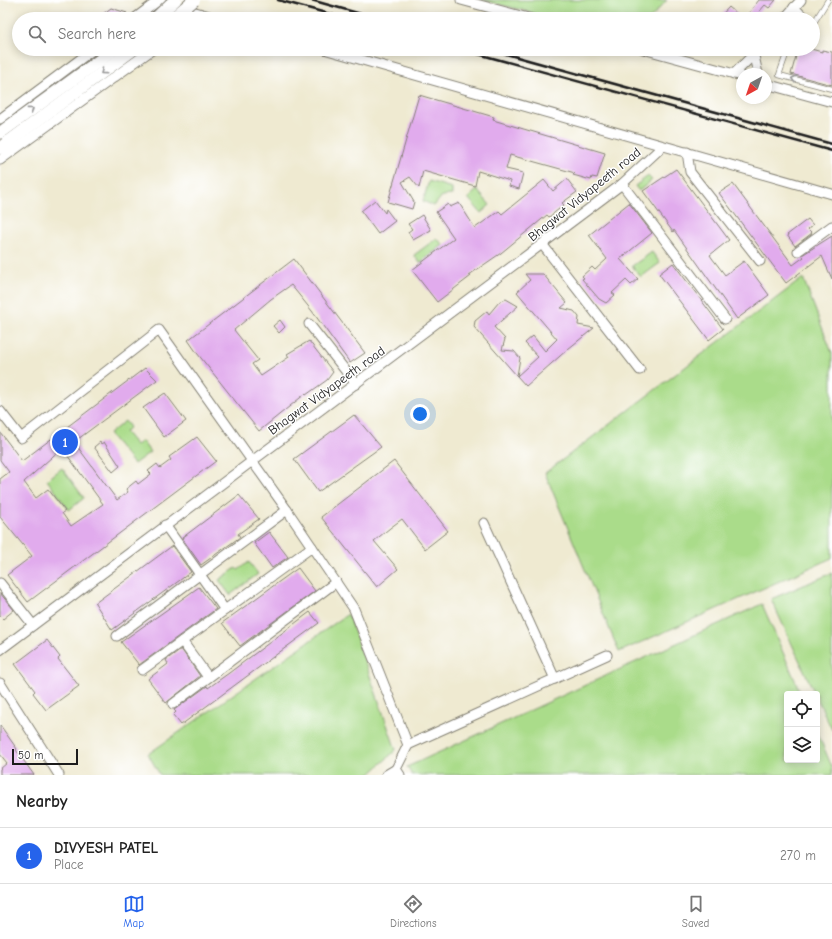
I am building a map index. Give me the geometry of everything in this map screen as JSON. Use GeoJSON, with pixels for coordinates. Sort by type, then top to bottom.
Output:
{"type":"FeatureCollection","features":[{"type":"Feature","properties":{"kind":"street"},"geometry":{"type":"LineString","coordinates":[[142,12],[156,0],[188,12]]}},
{"type":"Feature","properties":{"kind":"street"},"geometry":{"type":"LineString","coordinates":[[162,12],[175,0]]}},
{"type":"Feature","properties":{"kind":"street"},"geometry":{"type":"LineString","coordinates":[[180,12],[194,0]]}},
{"type":"Feature","properties":{"kind":"street"},"geometry":{"type":"LineString","coordinates":[[461,0],[506,12]]}},
{"type":"Feature","properties":{"kind":"street"},"geometry":{"type":"LineString","coordinates":[[790,12],[801,0]]}},
{"type":"Feature","properties":{"kind":"street"},"geometry":{"type":"LineString","coordinates":[[794,7],[799,12]]}},
{"type":"Feature","properties":{"kind":"street"},"geometry":{"type":"LineString","coordinates":[[0,119],[85,56]]}},
{"type":"Feature","properties":{"kind":"street"},"geometry":{"type":"LineString","coordinates":[[0,133],[105,56]]}},
{"type":"Feature","properties":{"kind":"street"},"geometry":{"type":"LineString","coordinates":[[0,148],[125,56]]}},
{"type":"Feature","properties":{"kind":"street"},"geometry":{"type":"LineString","coordinates":[[0,160],[143,56]]}},
{"type":"Feature","properties":{"kind":"street"},"geometry":{"type":"LineString","coordinates":[[349,56],[832,194]]}},
{"type":"Feature","properties":{"kind":"street"},"geometry":{"type":"LineString","coordinates":[[669,56],[736,74]]}},
{"type":"Feature","properties":{"kind":"street"},"geometry":{"type":"LineString","coordinates":[[744,68],[754,56]]}},
{"type":"Feature","properties":{"kind":"street"},"geometry":{"type":"LineString","coordinates":[[757,56],[758,68]]}},
{"type":"Feature","properties":{"kind":"street"},"geometry":{"type":"LineString","coordinates":[[772,86],[832,102]]}},
{"type":"Feature","properties":{"kind":"street","name":"Bhagwat Vidyapeeth road"},"geometry":{"type":"LineString","coordinates":[[0,650],[622,184],[664,146]]}},
{"type":"Feature","properties":{"kind":"street"},"geometry":{"type":"LineString","coordinates":[[686,152],[690,172],[760,261]]}},
{"type":"Feature","properties":{"kind":"street"},"geometry":{"type":"LineString","coordinates":[[622,184],[726,319]]}},
{"type":"Feature","properties":{"kind":"street"},"geometry":{"type":"LineString","coordinates":[[798,251],[832,226]]}},
{"type":"Feature","properties":{"kind":"street"},"geometry":{"type":"LineString","coordinates":[[542,244],[640,370]]}},
{"type":"Feature","properties":{"kind":"street"},"geometry":{"type":"LineString","coordinates":[[309,324],[356,384]]}},
{"type":"Feature","properties":{"kind":"street"},"geometry":{"type":"LineString","coordinates":[[0,411],[21,438],[159,330],[287,510],[354,609],[408,745],[398,772],[386,775]]}},
{"type":"Feature","properties":{"kind":"street"},"geometry":{"type":"LineString","coordinates":[[117,636],[287,510]]}},
{"type":"Feature","properties":{"kind":"street"},"geometry":{"type":"LineString","coordinates":[[484,523],[555,679]]}},
{"type":"Feature","properties":{"kind":"street"},"geometry":{"type":"LineString","coordinates":[[165,525],[225,610]]}},
{"type":"Feature","properties":{"kind":"street"},"geometry":{"type":"LineString","coordinates":[[142,670],[312,547]]}},
{"type":"Feature","properties":{"kind":"street"},"geometry":{"type":"LineString","coordinates":[[173,704],[336,582]]}},
{"type":"Feature","properties":{"kind":"street"},"geometry":{"type":"LineString","coordinates":[[0,583],[33,624]]}},
{"type":"Feature","properties":{"kind":"street"},"geometry":{"type":"LineString","coordinates":[[182,641],[208,677]]}},
{"type":"Feature","properties":{"kind":"street"},"geometry":{"type":"LineString","coordinates":[[408,745],[607,656]]}},
{"type":"Feature","properties":{"kind":"street"},"geometry":{"type":"LineString","coordinates":[[0,683],[59,775]]}},
{"type":"Feature","properties":{"kind":"lane"},"geometry":{"type":"LineString","coordinates":[[820,13],[828,0]]}},
{"type":"Feature","properties":{"kind":"lane"},"geometry":{"type":"LineString","coordinates":[[786,56],[779,75],[832,89]]}},
{"type":"Feature","properties":{"kind":"green space"},"geometry":{"type":"Polygon","coordinates":[[[482,0],[667,0],[656,12],[529,12],[482,0]]]}},
{"type":"Feature","properties":{"kind":"green space"},"geometry":{"type":"Polygon","coordinates":[[[648,176],[652,180],[639,191],[635,186],[648,176]]]}},
{"type":"Feature","properties":{"kind":"green space"},"geometry":{"type":"Polygon","coordinates":[[[429,181],[452,188],[452,195],[442,196],[434,206],[423,201],[429,181]]]}},
{"type":"Feature","properties":{"kind":"green space"},"geometry":{"type":"Polygon","coordinates":[[[477,190],[490,205],[481,213],[468,198],[477,190]]]}},
{"type":"Feature","properties":{"kind":"green space"},"geometry":{"type":"Polygon","coordinates":[[[437,238],[443,245],[420,263],[414,255],[437,238]]]}},
{"type":"Feature","properties":{"kind":"green space"},"geometry":{"type":"Polygon","coordinates":[[[652,252],[660,263],[641,277],[632,266],[652,252]]]}},
{"type":"Feature","properties":{"kind":"green space"},"geometry":{"type":"Polygon","coordinates":[[[803,278],[832,353],[832,558],[619,652],[545,473],[803,278]]]}},
{"type":"Feature","properties":{"kind":"green space"},"geometry":{"type":"Polygon","coordinates":[[[125,421],[130,427],[125,432],[136,445],[142,441],[150,452],[134,464],[109,434],[125,421]]]}},
{"type":"Feature","properties":{"kind":"green space"},"geometry":{"type":"Polygon","coordinates":[[[62,468],[84,498],[69,510],[47,480],[62,468]]]}},
{"type":"Feature","properties":{"kind":"green space"},"geometry":{"type":"Polygon","coordinates":[[[249,562],[258,574],[230,595],[219,580],[236,568],[238,570],[249,562]]]}},
{"type":"Feature","properties":{"kind":"green space"},"geometry":{"type":"Polygon","coordinates":[[[832,573],[832,730],[820,704],[820,691],[814,691],[771,599],[832,573]]]}},
{"type":"Feature","properties":{"kind":"green space"},"geometry":{"type":"Polygon","coordinates":[[[762,604],[800,691],[784,691],[784,763],[820,763],[820,739],[832,767],[832,775],[412,775],[407,767],[762,604]]]}},
{"type":"Feature","properties":{"kind":"green space"},"geometry":{"type":"Polygon","coordinates":[[[348,614],[396,750],[369,775],[160,775],[148,754],[348,614]]]}},
{"type":"Feature","properties":{"kind":"building"},"geometry":{"type":"Polygon","coordinates":[[[759,0],[776,0],[769,8],[765,5],[759,12],[750,12],[759,0]]]}},
{"type":"Feature","properties":{"kind":"building"},"geometry":{"type":"Polygon","coordinates":[[[729,7],[735,12],[724,12],[729,7]]]}},
{"type":"Feature","properties":{"kind":"building"},"geometry":{"type":"Polygon","coordinates":[[[111,8],[124,12],[106,12],[111,8]]]}},
{"type":"Feature","properties":{"kind":"building"},"geometry":{"type":"Polygon","coordinates":[[[822,50],[832,52],[832,85],[791,74],[796,56],[820,56],[820,51],[822,52],[822,50]]]}},
{"type":"Feature","properties":{"kind":"building"},"geometry":{"type":"Polygon","coordinates":[[[419,95],[494,117],[493,120],[605,153],[597,178],[592,177],[591,180],[573,175],[575,173],[510,155],[506,169],[523,173],[519,189],[509,186],[510,181],[478,171],[475,186],[423,171],[419,188],[410,177],[402,182],[414,202],[412,209],[388,202],[419,95]]]}},
{"type":"Feature","properties":{"kind":"building"},"geometry":{"type":"Polygon","coordinates":[[[676,169],[729,240],[710,255],[712,258],[725,275],[744,261],[769,295],[737,319],[674,230],[673,232],[643,191],[676,169]]]}},
{"type":"Feature","properties":{"kind":"building"},"geometry":{"type":"Polygon","coordinates":[[[567,179],[577,192],[562,203],[564,205],[549,217],[547,215],[501,253],[469,275],[471,276],[437,302],[412,270],[454,238],[436,212],[448,204],[450,207],[459,203],[475,228],[499,211],[502,214],[544,180],[553,191],[567,179]]]}},
{"type":"Feature","properties":{"kind":"building"},"geometry":{"type":"Polygon","coordinates":[[[733,184],[793,265],[804,257],[802,255],[832,236],[832,279],[822,256],[786,283],[719,193],[733,184]]]}},
{"type":"Feature","properties":{"kind":"building"},"geometry":{"type":"Polygon","coordinates":[[[375,200],[385,213],[386,209],[395,221],[378,234],[361,211],[375,200]]]}},
{"type":"Feature","properties":{"kind":"building"},"geometry":{"type":"Polygon","coordinates":[[[629,203],[652,233],[620,259],[638,279],[631,285],[626,280],[612,293],[615,295],[606,303],[599,299],[582,279],[584,278],[582,276],[592,267],[595,270],[607,259],[589,235],[629,203]]]}},
{"type":"Feature","properties":{"kind":"building"},"geometry":{"type":"Polygon","coordinates":[[[422,215],[431,230],[413,240],[408,232],[412,229],[408,224],[422,215]]]}},
{"type":"Feature","properties":{"kind":"building"},"geometry":{"type":"Polygon","coordinates":[[[808,219],[813,225],[808,229],[812,233],[795,246],[787,235],[808,219]]]}},
{"type":"Feature","properties":{"kind":"building"},"geometry":{"type":"Polygon","coordinates":[[[294,259],[365,353],[350,363],[291,285],[271,299],[234,330],[258,360],[252,364],[261,376],[289,357],[287,354],[309,341],[333,372],[327,380],[306,395],[305,394],[259,431],[188,340],[294,259]]]}},
{"type":"Feature","properties":{"kind":"building"},"geometry":{"type":"Polygon","coordinates":[[[673,263],[723,329],[709,340],[659,274],[673,263]]]}},
{"type":"Feature","properties":{"kind":"building"},"geometry":{"type":"Polygon","coordinates":[[[525,274],[543,274],[567,303],[561,308],[574,311],[579,317],[578,325],[594,328],[526,386],[517,376],[538,357],[525,343],[533,336],[545,351],[557,339],[517,292],[530,280],[525,274]]]}},
{"type":"Feature","properties":{"kind":"building"},"geometry":{"type":"Polygon","coordinates":[[[506,299],[518,306],[494,327],[505,339],[502,350],[514,351],[520,358],[517,376],[474,327],[475,321],[487,311],[489,314],[499,302],[506,299]]]}},
{"type":"Feature","properties":{"kind":"building"},"geometry":{"type":"Polygon","coordinates":[[[280,320],[285,327],[279,333],[273,326],[280,320]]]}},
{"type":"Feature","properties":{"kind":"building"},"geometry":{"type":"Polygon","coordinates":[[[145,368],[157,380],[74,442],[117,500],[128,492],[126,489],[136,481],[138,484],[151,474],[148,471],[157,464],[160,468],[171,460],[169,457],[197,437],[216,461],[28,602],[7,575],[32,556],[0,517],[0,479],[9,472],[0,460],[0,432],[22,461],[145,368]],[[62,448],[24,482],[36,498],[48,489],[65,511],[62,513],[71,526],[103,504],[62,448]]]}},
{"type":"Feature","properties":{"kind":"building"},"geometry":{"type":"Polygon","coordinates":[[[165,393],[186,421],[164,437],[143,408],[165,393]]]}},
{"type":"Feature","properties":{"kind":"building"},"geometry":{"type":"Polygon","coordinates":[[[354,415],[381,447],[318,492],[294,459],[354,415]]]}},
{"type":"Feature","properties":{"kind":"building"},"geometry":{"type":"Polygon","coordinates":[[[100,442],[101,444],[104,442],[120,466],[113,472],[94,447],[100,442]]]}},
{"type":"Feature","properties":{"kind":"building"},"geometry":{"type":"Polygon","coordinates":[[[394,461],[448,531],[425,549],[402,519],[390,528],[374,541],[398,569],[377,587],[321,517],[394,461]]]}},
{"type":"Feature","properties":{"kind":"building"},"geometry":{"type":"Polygon","coordinates":[[[239,495],[259,519],[238,534],[240,537],[201,565],[182,538],[239,495]]]}},
{"type":"Feature","properties":{"kind":"building"},"geometry":{"type":"Polygon","coordinates":[[[269,532],[288,557],[272,568],[254,543],[269,532]]]}},
{"type":"Feature","properties":{"kind":"building"},"geometry":{"type":"Polygon","coordinates":[[[172,546],[191,572],[112,630],[95,603],[172,546]]]}},
{"type":"Feature","properties":{"kind":"building"},"geometry":{"type":"Polygon","coordinates":[[[298,568],[315,591],[240,646],[222,623],[298,568]]]}},
{"type":"Feature","properties":{"kind":"building"},"geometry":{"type":"Polygon","coordinates":[[[199,587],[216,609],[139,665],[121,642],[199,587]]]}},
{"type":"Feature","properties":{"kind":"building"},"geometry":{"type":"Polygon","coordinates":[[[0,593],[14,610],[3,619],[0,616],[0,593]]]}},
{"type":"Feature","properties":{"kind":"building"},"geometry":{"type":"Polygon","coordinates":[[[310,612],[319,623],[181,725],[173,715],[176,712],[174,710],[207,686],[208,688],[229,673],[310,612]]]}},
{"type":"Feature","properties":{"kind":"building"},"geometry":{"type":"Polygon","coordinates":[[[47,640],[60,657],[58,659],[79,686],[46,710],[33,693],[35,691],[15,664],[47,640]]]}},
{"type":"Feature","properties":{"kind":"building"},"geometry":{"type":"Polygon","coordinates":[[[181,649],[200,676],[166,703],[148,679],[168,664],[166,660],[181,649]]]}},
{"type":"Feature","properties":{"kind":"building"},"geometry":{"type":"Polygon","coordinates":[[[0,725],[34,775],[0,775],[0,769],[7,763],[0,754],[0,725]]]}},
{"type":"Feature","properties":{"kind":"railway"},"geometry":{"type":"LineString","coordinates":[[278,0],[322,12]]}},
{"type":"Feature","properties":{"kind":"railway"},"geometry":{"type":"LineString","coordinates":[[311,0],[354,12]]}},
{"type":"Feature","properties":{"kind":"railway"},"geometry":{"type":"LineString","coordinates":[[486,56],[832,151]]}},
{"type":"Feature","properties":{"kind":"railway"},"geometry":{"type":"LineString","coordinates":[[513,56],[832,144]]}},
{"type":"Feature","properties":{"kind":"place","name":"DIVYESH PATEL"},"geometry":{"type":"Point","coordinates":[65,442]}}]}
